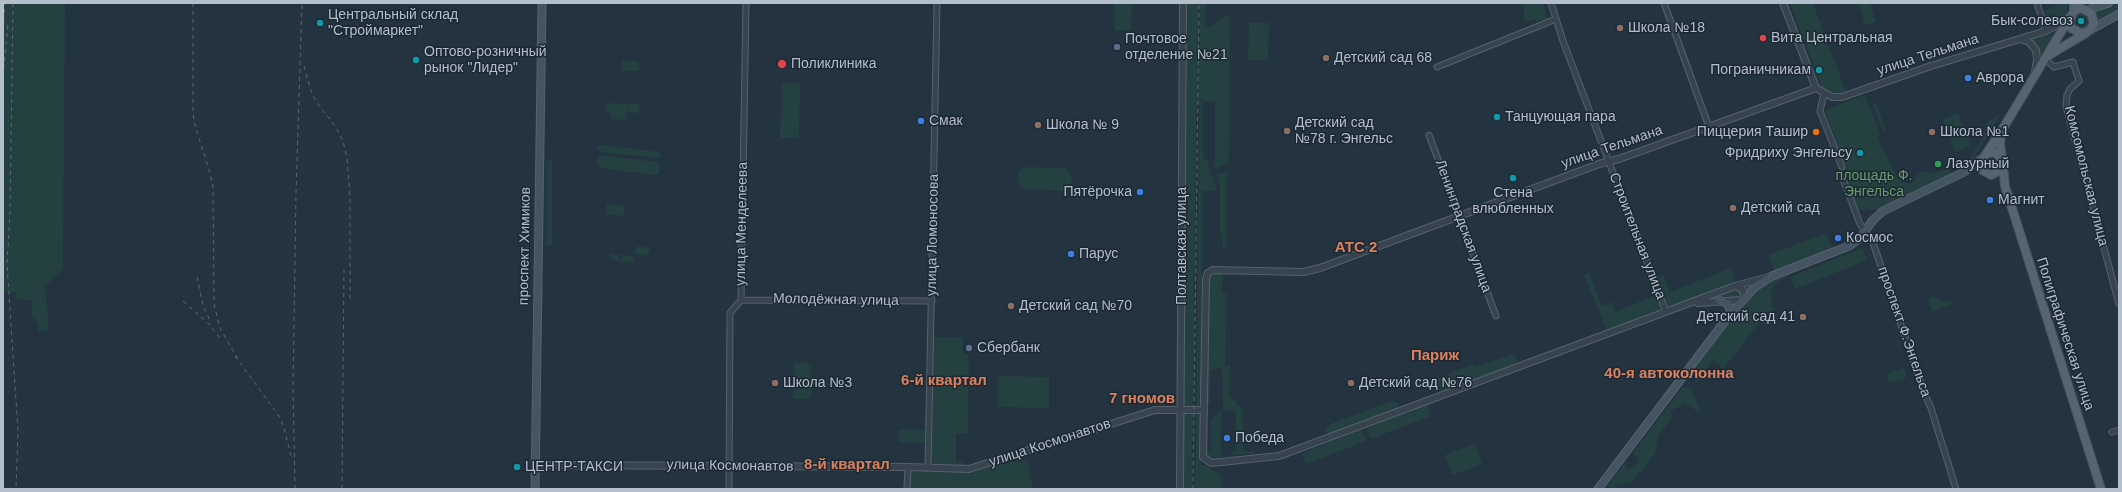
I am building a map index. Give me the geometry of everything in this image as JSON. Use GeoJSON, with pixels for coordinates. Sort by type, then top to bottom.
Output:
{"type":"FeatureCollection","features":[{"type":"Feature","properties":{"kind":"main road","name":"проспект Химиков"},"geometry":{"type":"LineString","coordinates":[[535,489],[542,3]]}},
{"type":"Feature","properties":{"kind":"main road","name":"улица Тельмана"},"geometry":{"type":"LineString","coordinates":[[2073,10],[2109,3]]}},
{"type":"Feature","properties":{"kind":"main road"},"geometry":{"type":"LineString","coordinates":[[2083,7],[2094,19],[2089,31]]}},
{"type":"Feature","properties":{"kind":"main road"},"geometry":{"type":"LineString","coordinates":[[2073,10],[2070,25],[2074,31]]}},
{"type":"Feature","properties":{"kind":"main road","name":"Полиграфическая улица"},"geometry":{"type":"LineString","coordinates":[[1983,156],[2002,130],[2073,10]]}},
{"type":"Feature","properties":{"kind":"main road"},"geometry":{"type":"LineString","coordinates":[[2089,31],[2119,14]]}},
{"type":"Feature","properties":{"kind":"main road","name":"улица Тельмана"},"geometry":{"type":"LineString","coordinates":[[2074,31],[2082,34],[2089,31]]}},
{"type":"Feature","properties":{"kind":"main road","name":"Полиграфическая улица"},"geometry":{"type":"LineString","coordinates":[[2044,58],[2089,31]]}},
{"type":"Feature","properties":{"kind":"main road","name":"Полиграфическая улица"},"geometry":{"type":"LineString","coordinates":[[2002,130],[2002,161],[2005,186],[2101,489]]}},
{"type":"Feature","properties":{"kind":"main road"},"geometry":{"type":"LineString","coordinates":[[1598,489],[1731,313],[1758,284],[1772,276],[1849,246],[1865,232],[1873,220],[1883,211],[1964,172],[1983,156],[1994,152],[2002,161],[1998,173],[1964,172]]}},
{"type":"Feature","properties":{"kind":"main road"},"geometry":{"type":"LineString","coordinates":[[1983,156],[1980,167],[2005,186]]}},
{"type":"Feature","properties":{"kind":"main road"},"geometry":{"type":"LineString","coordinates":[[1720,300],[1728,304],[1731,313]]}},
{"type":"Feature","properties":{"kind":"street","name":"улица Менделеева"},"geometry":{"type":"LineString","coordinates":[[729,489],[730,313],[741,300],[746,3]]}},
{"type":"Feature","properties":{"kind":"street","name":"улица Ломоносова"},"geometry":{"type":"LineString","coordinates":[[928,467],[937,3]]}},
{"type":"Feature","properties":{"kind":"street","name":"Полтавская улица"},"geometry":{"type":"LineString","coordinates":[[1180,489],[1183,3]]}},
{"type":"Feature","properties":{"kind":"street","name":"Строительная улица"},"geometry":{"type":"LineString","coordinates":[[1551,3],[1556,20],[1666,312]]}},
{"type":"Feature","properties":{"kind":"street"},"geometry":{"type":"LineString","coordinates":[[1664,3],[1708,127]]}},
{"type":"Feature","properties":{"kind":"street"},"geometry":{"type":"LineString","coordinates":[[1783,3],[1816,88]]}},
{"type":"Feature","properties":{"kind":"street"},"geometry":{"type":"LineString","coordinates":[[2037,3],[2046,31]]}},
{"type":"Feature","properties":{"kind":"street","name":"улица Тельмана"},"geometry":{"type":"LineString","coordinates":[[1208,273],[1214,270],[1304,272],[1320,268],[1816,88],[1824,94],[1832,97],[1842,97],[1932,66],[2020,40],[2046,31],[2073,10]]}},
{"type":"Feature","properties":{"kind":"street"},"geometry":{"type":"LineString","coordinates":[[1436,67],[1556,20]]}},
{"type":"Feature","properties":{"kind":"street","name":"улица Тельмана"},"geometry":{"type":"LineString","coordinates":[[2046,31],[2074,31]]}},
{"type":"Feature","properties":{"kind":"street"},"geometry":{"type":"LineString","coordinates":[[2020,40],[2029,42],[2036,50],[2037,66],[2034,75]]}},
{"type":"Feature","properties":{"kind":"street","name":"Комсомольская улица"},"geometry":{"type":"LineString","coordinates":[[2044,58],[2054,67],[2073,62],[2079,81],[2070,89],[2067,95],[2066,106],[2119,304]]}},
{"type":"Feature","properties":{"kind":"street"},"geometry":{"type":"LineString","coordinates":[[1824,94],[1820,111],[1842,168]]}},
{"type":"Feature","properties":{"kind":"street","name":"Ленинградская улица"},"geometry":{"type":"LineString","coordinates":[[1429,135],[1496,316]]}},
{"type":"Feature","properties":{"kind":"street","name":"проспект Ф.Энгельса"},"geometry":{"type":"LineString","coordinates":[[1843,178],[1865,232],[1872,240],[1924,392],[1931,408],[1956,489]]}},
{"type":"Feature","properties":{"kind":"street","name":"Полтавская улица"},"geometry":{"type":"LineString","coordinates":[[1208,273],[1206,279],[1203,453],[1205,460],[1211,464],[1279,456],[1666,312]]}},
{"type":"Feature","properties":{"kind":"street"},"geometry":{"type":"LineString","coordinates":[[1666,312],[1735,286],[1772,276]]}},
{"type":"Feature","properties":{"kind":"street"},"geometry":{"type":"LineString","coordinates":[[1685,305],[1720,300],[1743,299],[1744,294],[1742,289],[1735,286]]}},
{"type":"Feature","properties":{"kind":"street","name":"Молодёжная улица"},"geometry":{"type":"LineString","coordinates":[[741,300],[932,301]]}},
{"type":"Feature","properties":{"kind":"street","name":"улица Космонавтов"},"geometry":{"type":"LineString","coordinates":[[535,465],[928,467],[969,469],[1155,410],[1204,410]]}},
{"type":"Feature","properties":{"kind":"street"},"geometry":{"type":"LineString","coordinates":[[2112,432],[2119,430]]}},
{"type":"Feature","properties":{"kind":"street"},"geometry":{"type":"LineString","coordinates":[[907,489],[908,467]]}},
{"type":"Feature","properties":{"kind":"green space"},"geometry":{"type":"Polygon","coordinates":[[[3,3],[65,3],[63,269],[45,287],[49,322],[47,331],[38,331],[38,324],[32,317],[31,300],[16,299],[16,292],[3,292],[3,3]]]}},
{"type":"Feature","properties":{"kind":"green space"},"geometry":{"type":"Polygon","coordinates":[[[1114,3],[1132,3],[1131,27],[1129,31],[1116,30],[1114,28],[1114,3]]]}},
{"type":"Feature","properties":{"kind":"green space"},"geometry":{"type":"Polygon","coordinates":[[[1185,3],[1198,3],[1193,406],[1186,406],[1183,400],[1185,3]]]}},
{"type":"Feature","properties":{"kind":"green space"},"geometry":{"type":"Polygon","coordinates":[[[1200,3],[1205,3],[1205,26],[1212,26],[1226,15],[1230,15],[1229,162],[1215,169],[1215,102],[1198,101],[1200,3]]]}},
{"type":"Feature","properties":{"kind":"green space"},"geometry":{"type":"Polygon","coordinates":[[[1524,3],[1543,3],[1548,20],[1524,21],[1524,3]]]}},
{"type":"Feature","properties":{"kind":"green space"},"geometry":{"type":"Polygon","coordinates":[[[1790,3],[1813,3],[1846,92],[1838,93],[1828,91],[1821,85],[1790,3]]]}},
{"type":"Feature","properties":{"kind":"green space"},"geometry":{"type":"Polygon","coordinates":[[[1858,3],[1870,3],[1876,22],[1865,25],[1858,3]]]}},
{"type":"Feature","properties":{"kind":"green space"},"geometry":{"type":"Polygon","coordinates":[[[2063,3],[2069,3],[2066,16],[2055,24],[2050,23],[2043,11],[2063,3]]]}},
{"type":"Feature","properties":{"kind":"green space"},"geometry":{"type":"Polygon","coordinates":[[[2119,3],[2119,8],[2096,22],[2092,11],[2119,3]]]}},
{"type":"Feature","properties":{"kind":"green space"},"geometry":{"type":"Polygon","coordinates":[[[2078,13],[2084,13],[2089,18],[2087,27],[2084,29],[2078,29],[2073,24],[2073,18],[2078,13]]]}},
{"type":"Feature","properties":{"kind":"green space"},"geometry":{"type":"Polygon","coordinates":[[[1249,22],[1269,23],[1268,60],[1248,60],[1249,22]]]}},
{"type":"Feature","properties":{"kind":"green space"},"geometry":{"type":"Polygon","coordinates":[[[2056,34],[2039,58],[2036,46],[2029,39],[2056,34]]]}},
{"type":"Feature","properties":{"kind":"green space"},"geometry":{"type":"Polygon","coordinates":[[[622,61],[639,61],[638,71],[622,71],[622,61]]]}},
{"type":"Feature","properties":{"kind":"green space"},"geometry":{"type":"Polygon","coordinates":[[[782,83],[800,83],[799,138],[780,138],[782,83]]]}},
{"type":"Feature","properties":{"kind":"green space","name":"площадь Ф. Энгельса"},"geometry":{"type":"Polygon","coordinates":[[[1865,95],[1880,134],[1878,138],[1898,179],[1908,184],[1914,182],[1917,174],[1922,172],[1935,173],[1949,168],[1952,175],[1878,210],[1857,209],[1847,181],[1850,179],[1825,110],[1865,95]]]}},
{"type":"Feature","properties":{"kind":"green space"},"geometry":{"type":"Polygon","coordinates":[[[1199,102],[1203,102],[1203,159],[1207,160],[1217,190],[1203,191],[1201,402],[1199,406],[1196,406],[1199,102]]]}},
{"type":"Feature","properties":{"kind":"green space"},"geometry":{"type":"Polygon","coordinates":[[[1875,102],[1886,130],[1883,131],[1872,103],[1875,102]]]}},
{"type":"Feature","properties":{"kind":"green space"},"geometry":{"type":"Polygon","coordinates":[[[605,103],[627,104],[626,120],[611,119],[611,112],[605,112],[605,103]]]}},
{"type":"Feature","properties":{"kind":"green space"},"geometry":{"type":"Polygon","coordinates":[[[628,104],[640,104],[639,113],[627,112],[628,104]]]}},
{"type":"Feature","properties":{"kind":"green space"},"geometry":{"type":"Polygon","coordinates":[[[1958,113],[1971,146],[1955,152],[1943,119],[1958,113]]]}},
{"type":"Feature","properties":{"kind":"green space"},"geometry":{"type":"Polygon","coordinates":[[[2001,114],[1973,159],[1955,168],[1953,167],[1956,159],[1966,161],[1970,158],[1982,139],[1988,121],[2001,114]]]}},
{"type":"Feature","properties":{"kind":"green space"},"geometry":{"type":"Polygon","coordinates":[[[600,145],[660,152],[661,156],[658,158],[602,152],[598,150],[597,147],[600,145]]]}},
{"type":"Feature","properties":{"kind":"green space"},"geometry":{"type":"Polygon","coordinates":[[[599,155],[656,162],[659,163],[659,173],[655,175],[600,168],[597,163],[599,155]]]}},
{"type":"Feature","properties":{"kind":"green space"},"geometry":{"type":"Polygon","coordinates":[[[1988,156],[1994,156],[1998,160],[1998,166],[1994,170],[1988,170],[1984,166],[1984,160],[1988,156]]]}},
{"type":"Feature","properties":{"kind":"green space"},"geometry":{"type":"Polygon","coordinates":[[[546,160],[552,160],[552,245],[546,245],[546,160]]]}},
{"type":"Feature","properties":{"kind":"green space"},"geometry":{"type":"Polygon","coordinates":[[[1026,167],[1066,168],[1072,176],[1071,186],[1064,191],[1023,189],[1018,183],[1017,176],[1020,170],[1026,167]]]}},
{"type":"Feature","properties":{"kind":"green space"},"geometry":{"type":"Polygon","coordinates":[[[1227,173],[1227,248],[1223,248],[1220,229],[1220,188],[1217,174],[1227,173]]]}},
{"type":"Feature","properties":{"kind":"green space"},"geometry":{"type":"Polygon","coordinates":[[[607,204],[625,206],[624,216],[606,214],[607,204]]]}},
{"type":"Feature","properties":{"kind":"green space"},"geometry":{"type":"Polygon","coordinates":[[[1826,233],[1833,250],[1775,273],[1769,255],[1826,233]]]}},
{"type":"Feature","properties":{"kind":"green space"},"geometry":{"type":"Polygon","coordinates":[[[636,246],[650,248],[648,256],[635,254],[636,246]]]}},
{"type":"Feature","properties":{"kind":"green space"},"geometry":{"type":"Polygon","coordinates":[[[1862,248],[1867,260],[1795,289],[1790,277],[1862,248]]]}},
{"type":"Feature","properties":{"kind":"green space"},"geometry":{"type":"Polygon","coordinates":[[[610,253],[620,255],[619,259],[622,260],[623,255],[634,257],[634,263],[609,259],[610,253]]]}},
{"type":"Feature","properties":{"kind":"green space"},"geometry":{"type":"Polygon","coordinates":[[[1731,268],[1735,278],[1731,285],[1671,307],[1666,304],[1656,278],[1664,275],[1670,292],[1731,268]]]}},
{"type":"Feature","properties":{"kind":"green space"},"geometry":{"type":"Polygon","coordinates":[[[1801,268],[1776,283],[1771,291],[1772,305],[1776,316],[1773,321],[1766,326],[1760,322],[1723,369],[1713,360],[1696,383],[1694,377],[1698,365],[1730,320],[1755,291],[1773,279],[1801,268]]]}},
{"type":"Feature","properties":{"kind":"green space"},"geometry":{"type":"Polygon","coordinates":[[[1589,273],[1602,306],[1611,302],[1615,312],[1656,295],[1660,306],[1659,310],[1607,331],[1584,275],[1589,273]]]}},
{"type":"Feature","properties":{"kind":"green space"},"geometry":{"type":"Polygon","coordinates":[[[1213,274],[1223,274],[1222,293],[1227,294],[1225,366],[1230,366],[1229,396],[1243,409],[1243,451],[1255,451],[1254,454],[1232,455],[1232,452],[1236,452],[1236,412],[1223,409],[1222,366],[1210,372],[1210,404],[1207,403],[1209,279],[1213,274]]]}},
{"type":"Feature","properties":{"kind":"green space"},"geometry":{"type":"Polygon","coordinates":[[[1736,289],[1740,290],[1741,294],[1738,297],[1721,297],[1723,294],[1736,289]]]}},
{"type":"Feature","properties":{"kind":"green space"},"geometry":{"type":"Polygon","coordinates":[[[1937,296],[1938,299],[1944,302],[1951,300],[1952,304],[1932,311],[1928,299],[1937,296]]]}},
{"type":"Feature","properties":{"kind":"green space"},"geometry":{"type":"Polygon","coordinates":[[[932,337],[963,337],[963,354],[969,354],[968,433],[956,434],[956,463],[962,462],[966,465],[935,465],[931,458],[932,337]]]}},
{"type":"Feature","properties":{"kind":"green space"},"geometry":{"type":"Polygon","coordinates":[[[1514,353],[1518,364],[1442,393],[1437,379],[1473,364],[1475,367],[1514,353]]]}},
{"type":"Feature","properties":{"kind":"green space"},"geometry":{"type":"Polygon","coordinates":[[[805,362],[811,366],[811,396],[808,399],[794,399],[794,365],[805,362]]]}},
{"type":"Feature","properties":{"kind":"green space"},"geometry":{"type":"Polygon","coordinates":[[[1903,368],[1905,369],[1906,378],[1888,383],[1887,373],[1903,368]]]}},
{"type":"Feature","properties":{"kind":"green space"},"geometry":{"type":"Polygon","coordinates":[[[997,376],[1049,377],[1049,408],[997,407],[997,376]]]}},
{"type":"Feature","properties":{"kind":"green space"},"geometry":{"type":"Polygon","coordinates":[[[1682,388],[1691,388],[1702,414],[1684,403],[1670,412],[1673,416],[1658,437],[1655,454],[1631,483],[1618,484],[1615,489],[1611,489],[1608,485],[1626,462],[1628,463],[1626,468],[1630,469],[1636,464],[1638,460],[1633,453],[1682,388]]]}},
{"type":"Feature","properties":{"kind":"green space"},"geometry":{"type":"Polygon","coordinates":[[[1391,401],[1400,403],[1398,408],[1328,435],[1325,428],[1333,423],[1391,401]]]}},
{"type":"Feature","properties":{"kind":"green space"},"geometry":{"type":"Polygon","coordinates":[[[1427,404],[1431,416],[1371,439],[1367,428],[1427,404]]]}},
{"type":"Feature","properties":{"kind":"green space"},"geometry":{"type":"Polygon","coordinates":[[[1221,411],[1221,461],[1213,461],[1207,457],[1206,451],[1211,451],[1211,421],[1221,411]]]}},
{"type":"Feature","properties":{"kind":"green space"},"geometry":{"type":"Polygon","coordinates":[[[1186,413],[1193,413],[1192,489],[1183,489],[1184,415],[1186,413]]]}},
{"type":"Feature","properties":{"kind":"green space"},"geometry":{"type":"Polygon","coordinates":[[[1196,413],[1201,417],[1201,464],[1219,473],[1223,489],[1195,489],[1196,413]]]}},
{"type":"Feature","properties":{"kind":"green space"},"geometry":{"type":"Polygon","coordinates":[[[899,429],[925,430],[925,443],[898,442],[899,429]]]}},
{"type":"Feature","properties":{"kind":"green space"},"geometry":{"type":"Polygon","coordinates":[[[1361,430],[1366,441],[1307,464],[1301,454],[1361,430]]]}},
{"type":"Feature","properties":{"kind":"green space"},"geometry":{"type":"Polygon","coordinates":[[[1475,444],[1482,464],[1452,475],[1445,455],[1475,444]]]}},
{"type":"Feature","properties":{"kind":"green space"},"geometry":{"type":"Polygon","coordinates":[[[1027,459],[1033,489],[909,489],[909,471],[964,471],[1027,459]]]}},
{"type":"Feature","properties":{"kind":"railway"},"geometry":{"type":"LineString","coordinates":[[3,29],[5,3]]}},
{"type":"Feature","properties":{"kind":"railway"},"geometry":{"type":"LineString","coordinates":[[13,3],[10,214],[7,264],[18,431],[16,489]]}},
{"type":"Feature","properties":{"kind":"railway"},"geometry":{"type":"LineString","coordinates":[[193,3],[193,111],[194,122],[213,187],[214,304],[220,328],[239,361]]}},
{"type":"Feature","properties":{"kind":"railway"},"geometry":{"type":"LineString","coordinates":[[295,489],[293,388],[296,193],[302,3]]}},
{"type":"Feature","properties":{"kind":"railway"},"geometry":{"type":"LineString","coordinates":[[1193,489],[1199,3]]}},
{"type":"Feature","properties":{"kind":"railway"},"geometry":{"type":"LineString","coordinates":[[3,77],[8,23]]}},
{"type":"Feature","properties":{"kind":"railway"},"geometry":{"type":"LineString","coordinates":[[304,66],[311,91],[317,103],[336,127],[343,141],[347,158],[350,197],[350,303]]}},
{"type":"Feature","properties":{"kind":"railway"},"geometry":{"type":"LineString","coordinates":[[342,489],[344,270]]}},
{"type":"Feature","properties":{"kind":"railway"},"geometry":{"type":"LineString","coordinates":[[197,277],[203,305],[211,323]]}},
{"type":"Feature","properties":{"kind":"railway"},"geometry":{"type":"LineString","coordinates":[[183,301],[210,325],[220,338]]}},
{"type":"Feature","properties":{"kind":"railway"},"geometry":{"type":"LineString","coordinates":[[235,356],[279,416],[284,428],[291,456]]}},
{"type":"Feature","properties":{"kind":"place","name":"Бык-солевоз"},"geometry":{"type":"Point","coordinates":[2081,21]}},
{"type":"Feature","properties":{"kind":"place","name":"Центральный склад \"Строймаркет\""},"geometry":{"type":"Point","coordinates":[320,23]}},
{"type":"Feature","properties":{"kind":"place","name":"Школа №18"},"geometry":{"type":"Point","coordinates":[1620,28]}},
{"type":"Feature","properties":{"kind":"place","name":"Вита Центральная"},"geometry":{"type":"Point","coordinates":[1763,38]}},
{"type":"Feature","properties":{"kind":"place","name":"Почтовое отделение №21"},"geometry":{"type":"Point","coordinates":[1117,47]}},
{"type":"Feature","properties":{"kind":"place","name":"Детский сад 68"},"geometry":{"type":"Point","coordinates":[1326,58]}},
{"type":"Feature","properties":{"kind":"place","name":"Оптово-розничный рынок \"Лидер\""},"geometry":{"type":"Point","coordinates":[416,60]}},
{"type":"Feature","properties":{"kind":"place","name":"Поликлиника"},"geometry":{"type":"Point","coordinates":[782,64]}},
{"type":"Feature","properties":{"kind":"place","name":"Пограничникам"},"geometry":{"type":"Point","coordinates":[1819,70]}},
{"type":"Feature","properties":{"kind":"place","name":"Аврора"},"geometry":{"type":"Point","coordinates":[1968,78]}},
{"type":"Feature","properties":{"kind":"place","name":"Танцующая пара"},"geometry":{"type":"Point","coordinates":[1497,117]}},
{"type":"Feature","properties":{"kind":"place","name":"Смак"},"geometry":{"type":"Point","coordinates":[921,121]}},
{"type":"Feature","properties":{"kind":"place","name":"Школа № 9"},"geometry":{"type":"Point","coordinates":[1038,125]}},
{"type":"Feature","properties":{"kind":"place","name":"Детский сад №78 г. Энгельс"},"geometry":{"type":"Point","coordinates":[1287,131]}},
{"type":"Feature","properties":{"kind":"place","name":"Пиццерия Ташир"},"geometry":{"type":"Point","coordinates":[1816,132]}},
{"type":"Feature","properties":{"kind":"place","name":"Школа №1"},"geometry":{"type":"Point","coordinates":[1932,132]}},
{"type":"Feature","properties":{"kind":"place","name":"Фридриху Энгельсу"},"geometry":{"type":"Point","coordinates":[1860,153]}},
{"type":"Feature","properties":{"kind":"place","name":"Лазурный"},"geometry":{"type":"Point","coordinates":[1938,164]}},
{"type":"Feature","properties":{"kind":"place","name":"Стена влюбленных"},"geometry":{"type":"Point","coordinates":[1513,178]}},
{"type":"Feature","properties":{"kind":"place","name":"Пятёрочка"},"geometry":{"type":"Point","coordinates":[1140,192]}},
{"type":"Feature","properties":{"kind":"place","name":"Магнит"},"geometry":{"type":"Point","coordinates":[1990,200]}},
{"type":"Feature","properties":{"kind":"place","name":"Детский сад"},"geometry":{"type":"Point","coordinates":[1733,208]}},
{"type":"Feature","properties":{"kind":"place","name":"Космос"},"geometry":{"type":"Point","coordinates":[1838,238]}},
{"type":"Feature","properties":{"kind":"place","name":"Парус"},"geometry":{"type":"Point","coordinates":[1071,254]}},
{"type":"Feature","properties":{"kind":"place","name":"Детский сад №70"},"geometry":{"type":"Point","coordinates":[1011,306]}},
{"type":"Feature","properties":{"kind":"place","name":"Детский сад 41"},"geometry":{"type":"Point","coordinates":[1803,317]}},
{"type":"Feature","properties":{"kind":"place","name":"Сбербанк"},"geometry":{"type":"Point","coordinates":[969,348]}},
{"type":"Feature","properties":{"kind":"place","name":"Школа №3"},"geometry":{"type":"Point","coordinates":[775,383]}},
{"type":"Feature","properties":{"kind":"place","name":"Детский сад №76"},"geometry":{"type":"Point","coordinates":[1351,383]}},
{"type":"Feature","properties":{"kind":"place","name":"Победа"},"geometry":{"type":"Point","coordinates":[1227,438]}},
{"type":"Feature","properties":{"kind":"place","name":"ЦЕНТР-ТАКСИ"},"geometry":{"type":"Point","coordinates":[517,467]}},
{"type":"Feature","properties":{"kind":"district","name":"АТС 2"},"geometry":{"type":"Point","coordinates":[1356,248]}},
{"type":"Feature","properties":{"kind":"district","name":"Париж"},"geometry":{"type":"Point","coordinates":[1435,356]}},
{"type":"Feature","properties":{"kind":"district","name":"40-я автоколонна"},"geometry":{"type":"Point","coordinates":[1669,374]}},
{"type":"Feature","properties":{"kind":"district","name":"6-й квартал"},"geometry":{"type":"Point","coordinates":[944,381]}},
{"type":"Feature","properties":{"kind":"district","name":"7 гномов"},"geometry":{"type":"Point","coordinates":[1142,399]}},
{"type":"Feature","properties":{"kind":"district","name":"8-й квартал"},"geometry":{"type":"Point","coordinates":[847,465]}}]}
